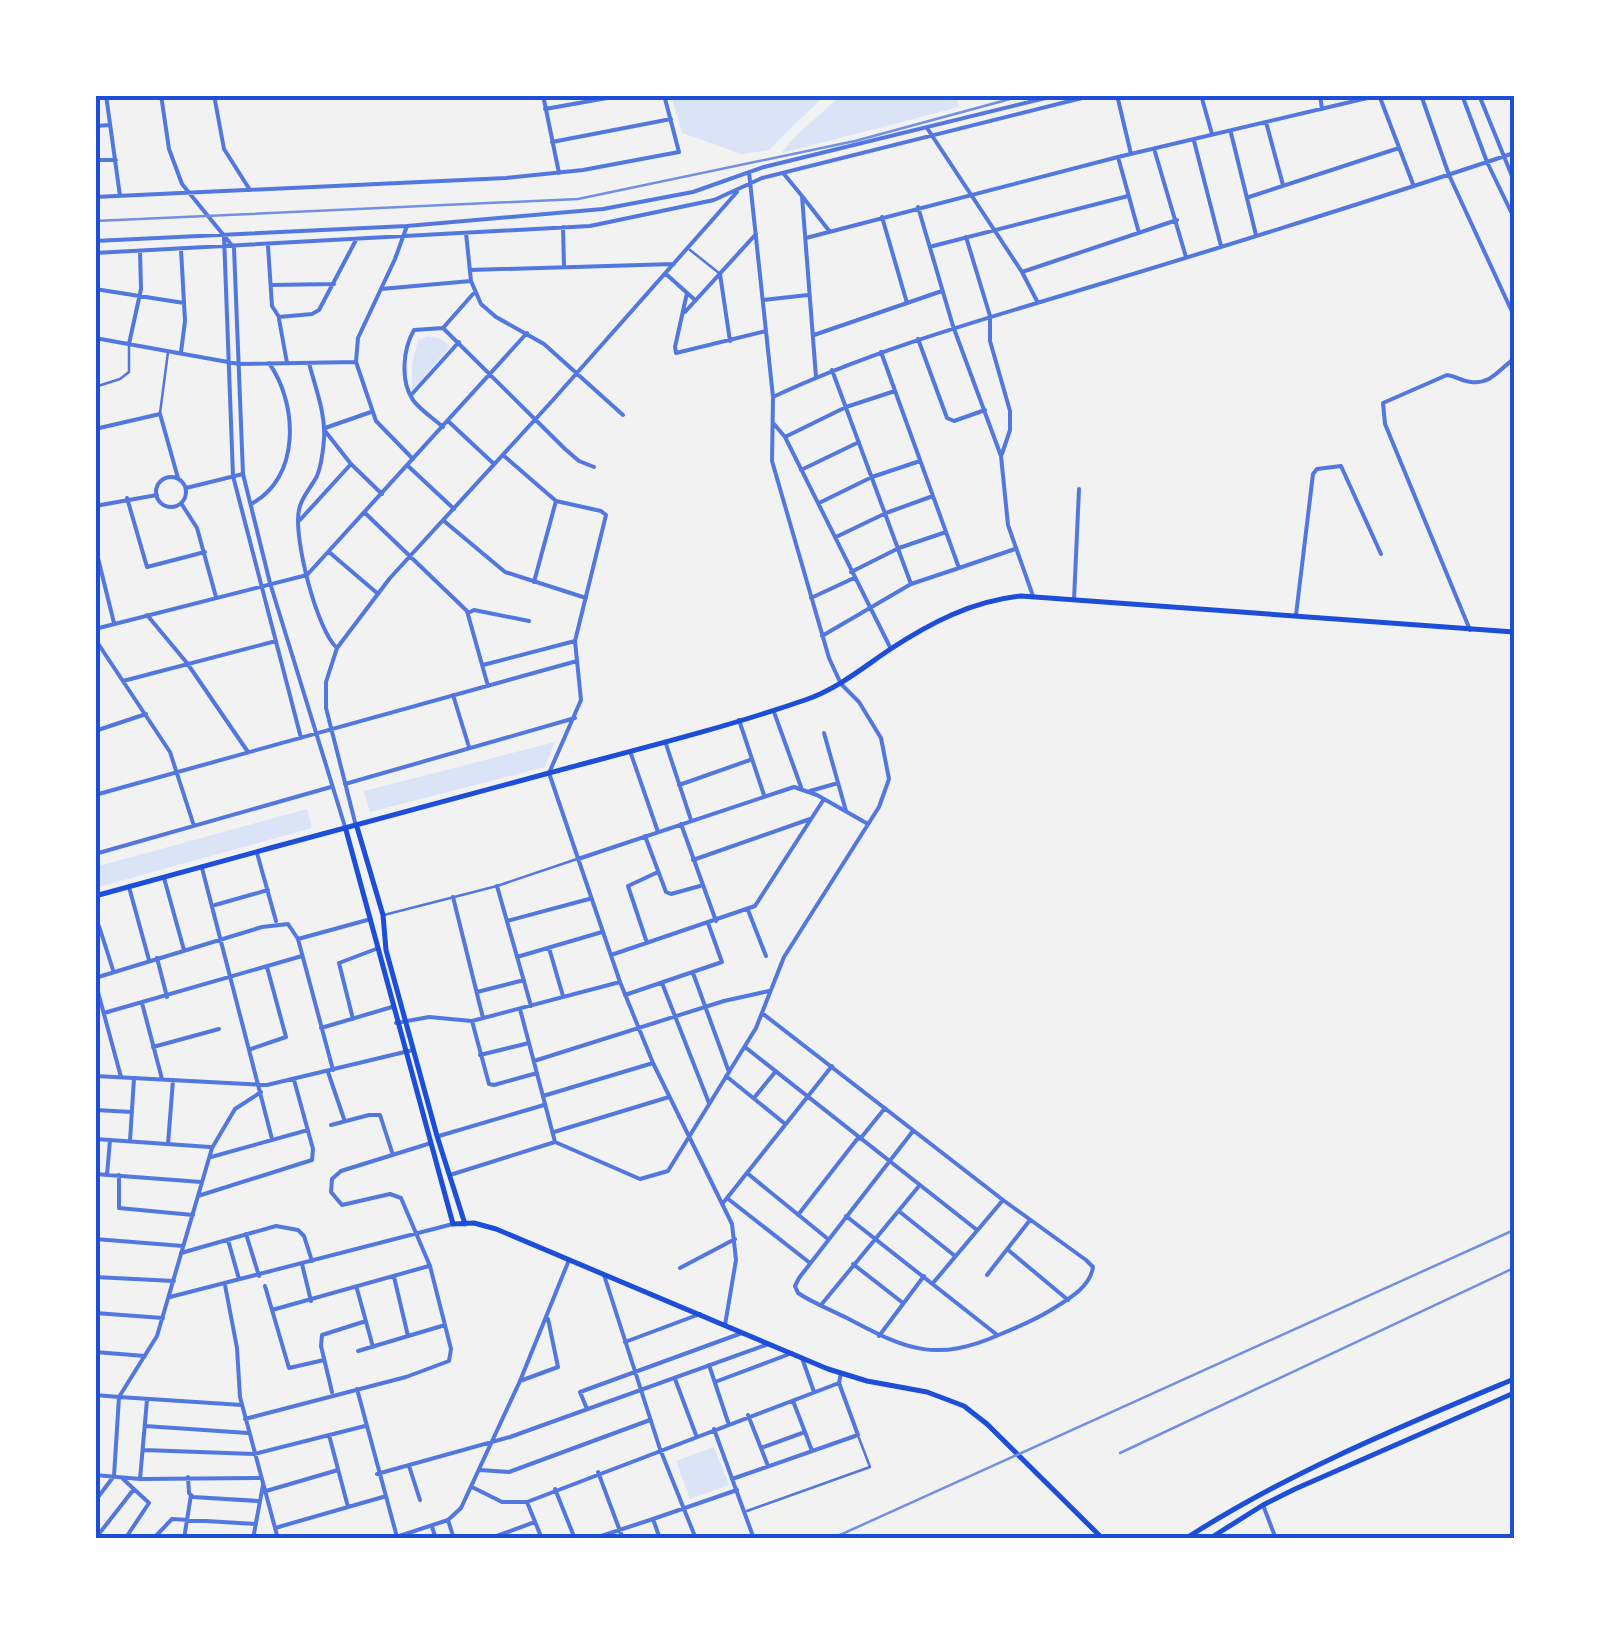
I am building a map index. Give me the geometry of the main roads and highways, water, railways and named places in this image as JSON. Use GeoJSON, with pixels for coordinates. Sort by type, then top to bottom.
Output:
{"type":"FeatureCollection","features":[{"type":"Feature","properties":{"kind":"main road"},"geometry":{"type":"LineString","coordinates":[[95,896],[774,710],[841,684],[890,649],[964,608],[1000,598],[1033,596],[1514,632]]}},
{"type":"Feature","properties":{"kind":"main road"},"geometry":{"type":"LineString","coordinates":[[357,827],[437,1136],[466,1224]]}},
{"type":"Feature","properties":{"kind":"main road"},"geometry":{"type":"LineString","coordinates":[[346,830],[453,1224],[496,1229],[840,1373],[952,1400],[974,1412],[1103,1538]]}},
{"type":"Feature","properties":{"kind":"main road"},"geometry":{"type":"LineString","coordinates":[[1185,1539],[1232,1509],[1320,1464],[1514,1379]]}},
{"type":"Feature","properties":{"kind":"main road"},"geometry":{"type":"LineString","coordinates":[[1209,1539],[1263,1504],[1514,1393]]}},
{"type":"Feature","properties":{"kind":"railway"},"geometry":{"type":"LineString","coordinates":[[95,221],[578,199],[855,141],[1025,95]]}},
{"type":"Feature","properties":{"kind":"railway"},"geometry":{"type":"LineString","coordinates":[[831,1539],[1514,1230]]}},
{"type":"Feature","properties":{"kind":"railway"},"geometry":{"type":"LineString","coordinates":[[1120,1453],[1514,1268]]}}]}
